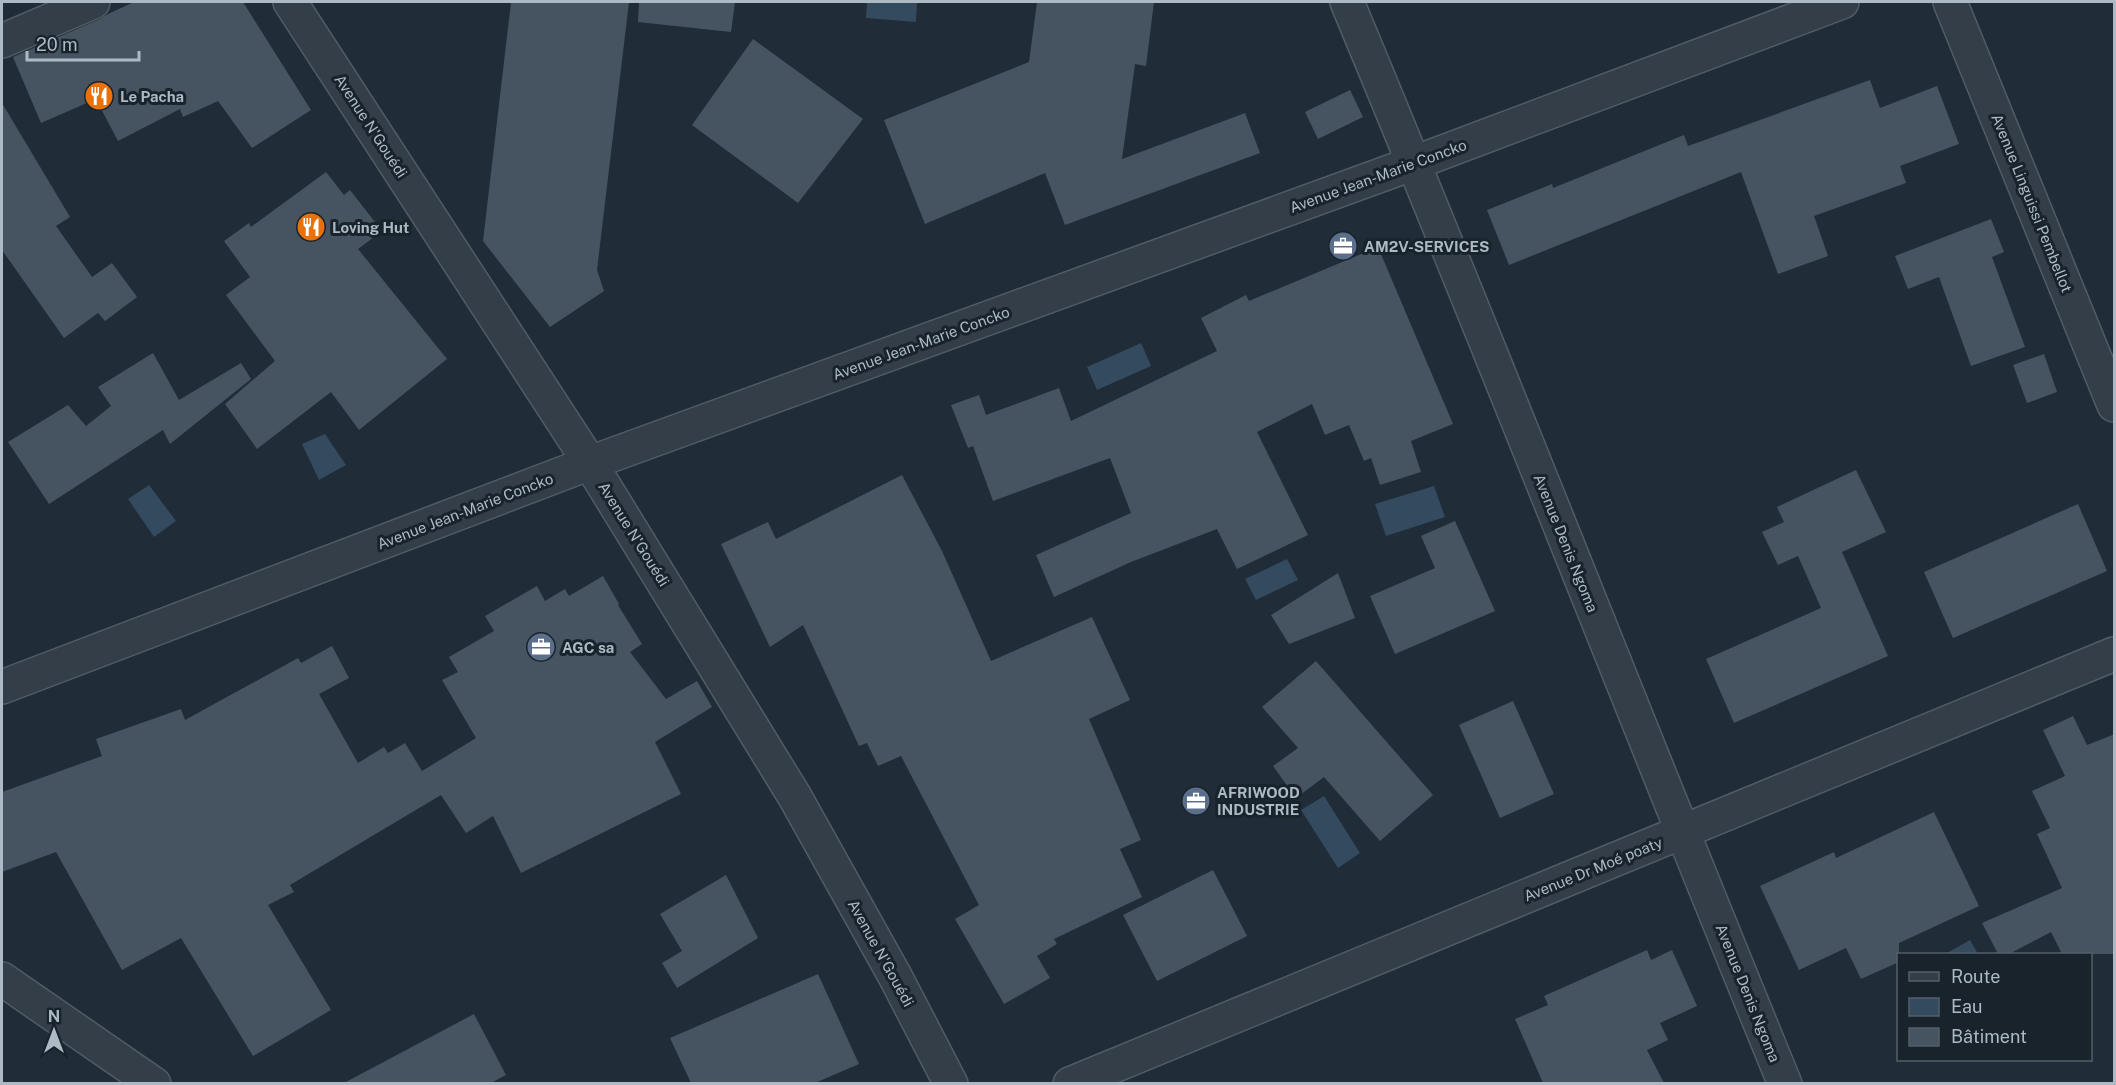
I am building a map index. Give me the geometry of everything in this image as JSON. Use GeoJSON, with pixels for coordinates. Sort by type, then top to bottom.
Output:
{"type":"FeatureCollection","features":[{"type":"Feature","properties":{"kind":"street"},"geometry":{"type":"LineString","coordinates":[[2,41],[93,2]]}},
{"type":"Feature","properties":{"kind":"street","name":"Avenue N'Gouédi"},"geometry":{"type":"LineString","coordinates":[[290,2],[590,463],[795,796],[896,978],[951,1083]]}},
{"type":"Feature","properties":{"kind":"street","name":"Avenue Denis Ngoma"},"geometry":{"type":"LineString","coordinates":[[1347,2],[1785,1083]]}},
{"type":"Feature","properties":{"kind":"street","name":"Avenue Jean-Marie Concko"},"geometry":{"type":"LineString","coordinates":[[2,687],[590,463],[1414,163],[1842,2]]}},
{"type":"Feature","properties":{"kind":"street","name":"Avenue Linguissi Pembellot"},"geometry":{"type":"LineString","coordinates":[[1950,2],[2115,405]]}},
{"type":"Feature","properties":{"kind":"street","name":"Avenue Dr Moé poaty"},"geometry":{"type":"LineString","coordinates":[[1070,1083],[2115,654]]}},
{"type":"Feature","properties":{"kind":"street"},"geometry":{"type":"LineString","coordinates":[[2,979],[154,1083]]}},
{"type":"Feature","properties":{"kind":"water"},"geometry":{"type":"Polygon","coordinates":[[[867,2],[917,2],[916,22],[866,18],[867,2]]]}},
{"type":"Feature","properties":{"kind":"water"},"geometry":{"type":"Polygon","coordinates":[[[1141,343],[1151,366],[1097,390],[1087,367],[1141,343]]]}},
{"type":"Feature","properties":{"kind":"water"},"geometry":{"type":"Polygon","coordinates":[[[325,434],[346,465],[319,480],[302,444],[325,434]]]}},
{"type":"Feature","properties":{"kind":"water"},"geometry":{"type":"Polygon","coordinates":[[[149,485],[176,521],[154,537],[128,499],[149,485]]]}},
{"type":"Feature","properties":{"kind":"water"},"geometry":{"type":"Polygon","coordinates":[[[1434,486],[1445,517],[1386,536],[1375,504],[1434,486]]]}},
{"type":"Feature","properties":{"kind":"water"},"geometry":{"type":"Polygon","coordinates":[[[1287,559],[1298,580],[1256,600],[1245,579],[1287,559]]]}},
{"type":"Feature","properties":{"kind":"water"},"geometry":{"type":"Polygon","coordinates":[[[1324,796],[1360,853],[1338,868],[1301,810],[1324,796]]]}},
{"type":"Feature","properties":{"kind":"water"},"geometry":{"type":"Polygon","coordinates":[[[1970,940],[1977,953],[1947,953],[1970,940]]]}},
{"type":"Feature","properties":{"kind":"building"},"geometry":{"type":"Polygon","coordinates":[[[134,2],[243,2],[311,110],[252,148],[218,101],[183,117],[180,109],[118,141],[96,99],[41,123],[13,57],[134,2]]]}},
{"type":"Feature","properties":{"kind":"building"},"geometry":{"type":"Polygon","coordinates":[[[511,2],[629,2],[597,270],[604,291],[550,327],[483,241],[511,2]]]}},
{"type":"Feature","properties":{"kind":"building"},"geometry":{"type":"Polygon","coordinates":[[[639,2],[735,2],[731,32],[638,22],[639,2]]]}},
{"type":"Feature","properties":{"kind":"building"},"geometry":{"type":"Polygon","coordinates":[[[1037,2],[1154,2],[1146,66],[1135,64],[1122,159],[1245,113],[1260,153],[1065,225],[1045,173],[925,224],[884,120],[1029,62],[1037,2]]]}},
{"type":"Feature","properties":{"kind":"building"},"geometry":{"type":"Polygon","coordinates":[[[753,39],[863,119],[798,203],[692,125],[753,39]]]}},
{"type":"Feature","properties":{"kind":"building"},"geometry":{"type":"Polygon","coordinates":[[[1870,80],[1880,108],[1937,86],[1959,144],[1900,166],[1906,183],[1814,216],[1828,256],[1778,274],[1741,172],[1509,265],[1487,210],[1552,184],[1553,188],[1684,135],[1688,146],[1870,80]]]}},
{"type":"Feature","properties":{"kind":"building"},"geometry":{"type":"Polygon","coordinates":[[[1350,90],[1363,117],[1318,139],[1305,112],[1350,90]]]}},
{"type":"Feature","properties":{"kind":"building"},"geometry":{"type":"Polygon","coordinates":[[[2,103],[70,217],[56,226],[92,277],[112,263],[137,297],[105,321],[98,313],[64,338],[2,250],[2,103]]]}},
{"type":"Feature","properties":{"kind":"building"},"geometry":{"type":"Polygon","coordinates":[[[326,172],[344,195],[350,190],[382,231],[358,249],[447,359],[359,430],[331,392],[257,449],[225,404],[275,361],[226,295],[250,277],[224,241],[249,223],[251,227],[326,172]]]}},
{"type":"Feature","properties":{"kind":"building"},"geometry":{"type":"Polygon","coordinates":[[[1991,219],[2004,252],[1992,257],[2025,347],[1971,366],[1939,277],[1908,289],[1895,256],[1991,219]]]}},
{"type":"Feature","properties":{"kind":"building"},"geometry":{"type":"Polygon","coordinates":[[[1378,247],[1453,424],[1411,441],[1421,472],[1380,485],[1371,458],[1364,461],[1349,425],[1325,435],[1312,404],[1257,432],[1308,535],[1237,569],[1217,529],[1131,562],[1054,597],[1036,555],[1131,513],[1110,458],[993,501],[973,446],[968,448],[951,405],[979,395],[986,415],[1059,388],[1071,421],[1217,351],[1201,318],[1246,295],[1249,301],[1378,247]]]}},
{"type":"Feature","properties":{"kind":"building"},"geometry":{"type":"Polygon","coordinates":[[[153,353],[179,400],[241,363],[251,379],[170,444],[163,430],[49,504],[8,442],[68,405],[86,426],[111,406],[98,387],[153,353]]]}},
{"type":"Feature","properties":{"kind":"building"},"geometry":{"type":"Polygon","coordinates":[[[2044,354],[2057,392],[2027,403],[2013,365],[2044,354]]]}},
{"type":"Feature","properties":{"kind":"building"},"geometry":{"type":"Polygon","coordinates":[[[1856,470],[1886,532],[1842,552],[1888,656],[1734,723],[1706,659],[1821,608],[1798,556],[1778,565],[1762,532],[1784,522],[1777,507],[1856,470]]]}},
{"type":"Feature","properties":{"kind":"building"},"geometry":{"type":"Polygon","coordinates":[[[902,475],[942,551],[991,661],[1092,617],[1130,700],[1089,719],[1141,840],[1120,849],[1142,897],[1054,939],[1057,944],[1037,956],[1050,978],[1004,1004],[955,919],[979,905],[901,756],[878,766],[867,743],[859,746],[803,625],[770,647],[721,544],[768,522],[776,539],[902,475]]]}},
{"type":"Feature","properties":{"kind":"building"},"geometry":{"type":"Polygon","coordinates":[[[2078,504],[2107,571],[1953,638],[1924,572],[2078,504]]]}},
{"type":"Feature","properties":{"kind":"building"},"geometry":{"type":"Polygon","coordinates":[[[1455,521],[1495,611],[1395,654],[1370,596],[1435,568],[1421,536],[1455,521]]]}},
{"type":"Feature","properties":{"kind":"building"},"geometry":{"type":"Polygon","coordinates":[[[1338,573],[1355,618],[1289,644],[1271,615],[1338,573]]]}},
{"type":"Feature","properties":{"kind":"building"},"geometry":{"type":"Polygon","coordinates":[[[603,576],[642,644],[630,652],[666,699],[697,681],[712,707],[655,742],[681,794],[521,873],[493,816],[466,833],[441,795],[290,885],[294,892],[268,905],[331,1010],[253,1056],[181,938],[122,970],[56,852],[2,872],[2,792],[102,756],[96,739],[181,709],[185,720],[298,658],[301,663],[332,646],[349,678],[319,694],[358,763],[384,747],[388,753],[405,743],[422,771],[476,738],[442,680],[458,672],[449,657],[494,631],[485,616],[537,586],[545,601],[565,589],[569,596],[603,576]]]}},
{"type":"Feature","properties":{"kind":"building"},"geometry":{"type":"Polygon","coordinates":[[[1316,661],[1433,795],[1380,841],[1324,777],[1296,798],[1273,766],[1298,748],[1262,707],[1316,661]]]}},
{"type":"Feature","properties":{"kind":"building"},"geometry":{"type":"Polygon","coordinates":[[[1513,701],[1554,794],[1500,818],[1459,725],[1513,701]]]}},
{"type":"Feature","properties":{"kind":"building"},"geometry":{"type":"Polygon","coordinates":[[[2073,716],[2087,745],[2115,734],[2115,954],[2062,953],[2051,932],[2011,953],[1997,953],[1982,923],[2062,888],[2037,834],[2050,828],[2032,791],[2065,776],[2043,730],[2073,716]]]}},
{"type":"Feature","properties":{"kind":"building"},"geometry":{"type":"Polygon","coordinates":[[[1934,812],[1979,906],[1899,943],[1897,963],[1861,979],[1846,948],[1799,970],[1760,886],[1834,852],[1836,858],[1934,812]]]}},
{"type":"Feature","properties":{"kind":"building"},"geometry":{"type":"Polygon","coordinates":[[[1213,870],[1247,936],[1157,981],[1123,915],[1213,870]]]}},
{"type":"Feature","properties":{"kind":"building"},"geometry":{"type":"Polygon","coordinates":[[[726,875],[758,938],[677,988],[662,963],[682,951],[660,914],[726,875]]]}},
{"type":"Feature","properties":{"kind":"building"},"geometry":{"type":"Polygon","coordinates":[[[1647,950],[1651,960],[1672,950],[1697,1006],[1660,1023],[1668,1040],[1647,1050],[1664,1083],[1543,1083],[1515,1019],[1548,1005],[1544,996],[1647,950]]]}},
{"type":"Feature","properties":{"kind":"building"},"geometry":{"type":"Polygon","coordinates":[[[818,974],[859,1064],[815,1083],[691,1083],[670,1038],[818,974]]]}},
{"type":"Feature","properties":{"kind":"building"},"geometry":{"type":"Polygon","coordinates":[[[474,1014],[506,1075],[491,1083],[344,1083],[474,1014]]]}},
{"type":"Feature","properties":{"kind":"place","name":"Le Pacha"},"geometry":{"type":"Point","coordinates":[99,96]}},
{"type":"Feature","properties":{"kind":"place","name":"Loving Hut"},"geometry":{"type":"Point","coordinates":[311,227]}},
{"type":"Feature","properties":{"kind":"place","name":"AM2V-SERVICES"},"geometry":{"type":"Point","coordinates":[1343,246]}},
{"type":"Feature","properties":{"kind":"place","name":"AGC sa"},"geometry":{"type":"Point","coordinates":[541,647]}},
{"type":"Feature","properties":{"kind":"place","name":"AFRIWOOD INDUSTRIE"},"geometry":{"type":"Point","coordinates":[1196,801]}}]}
